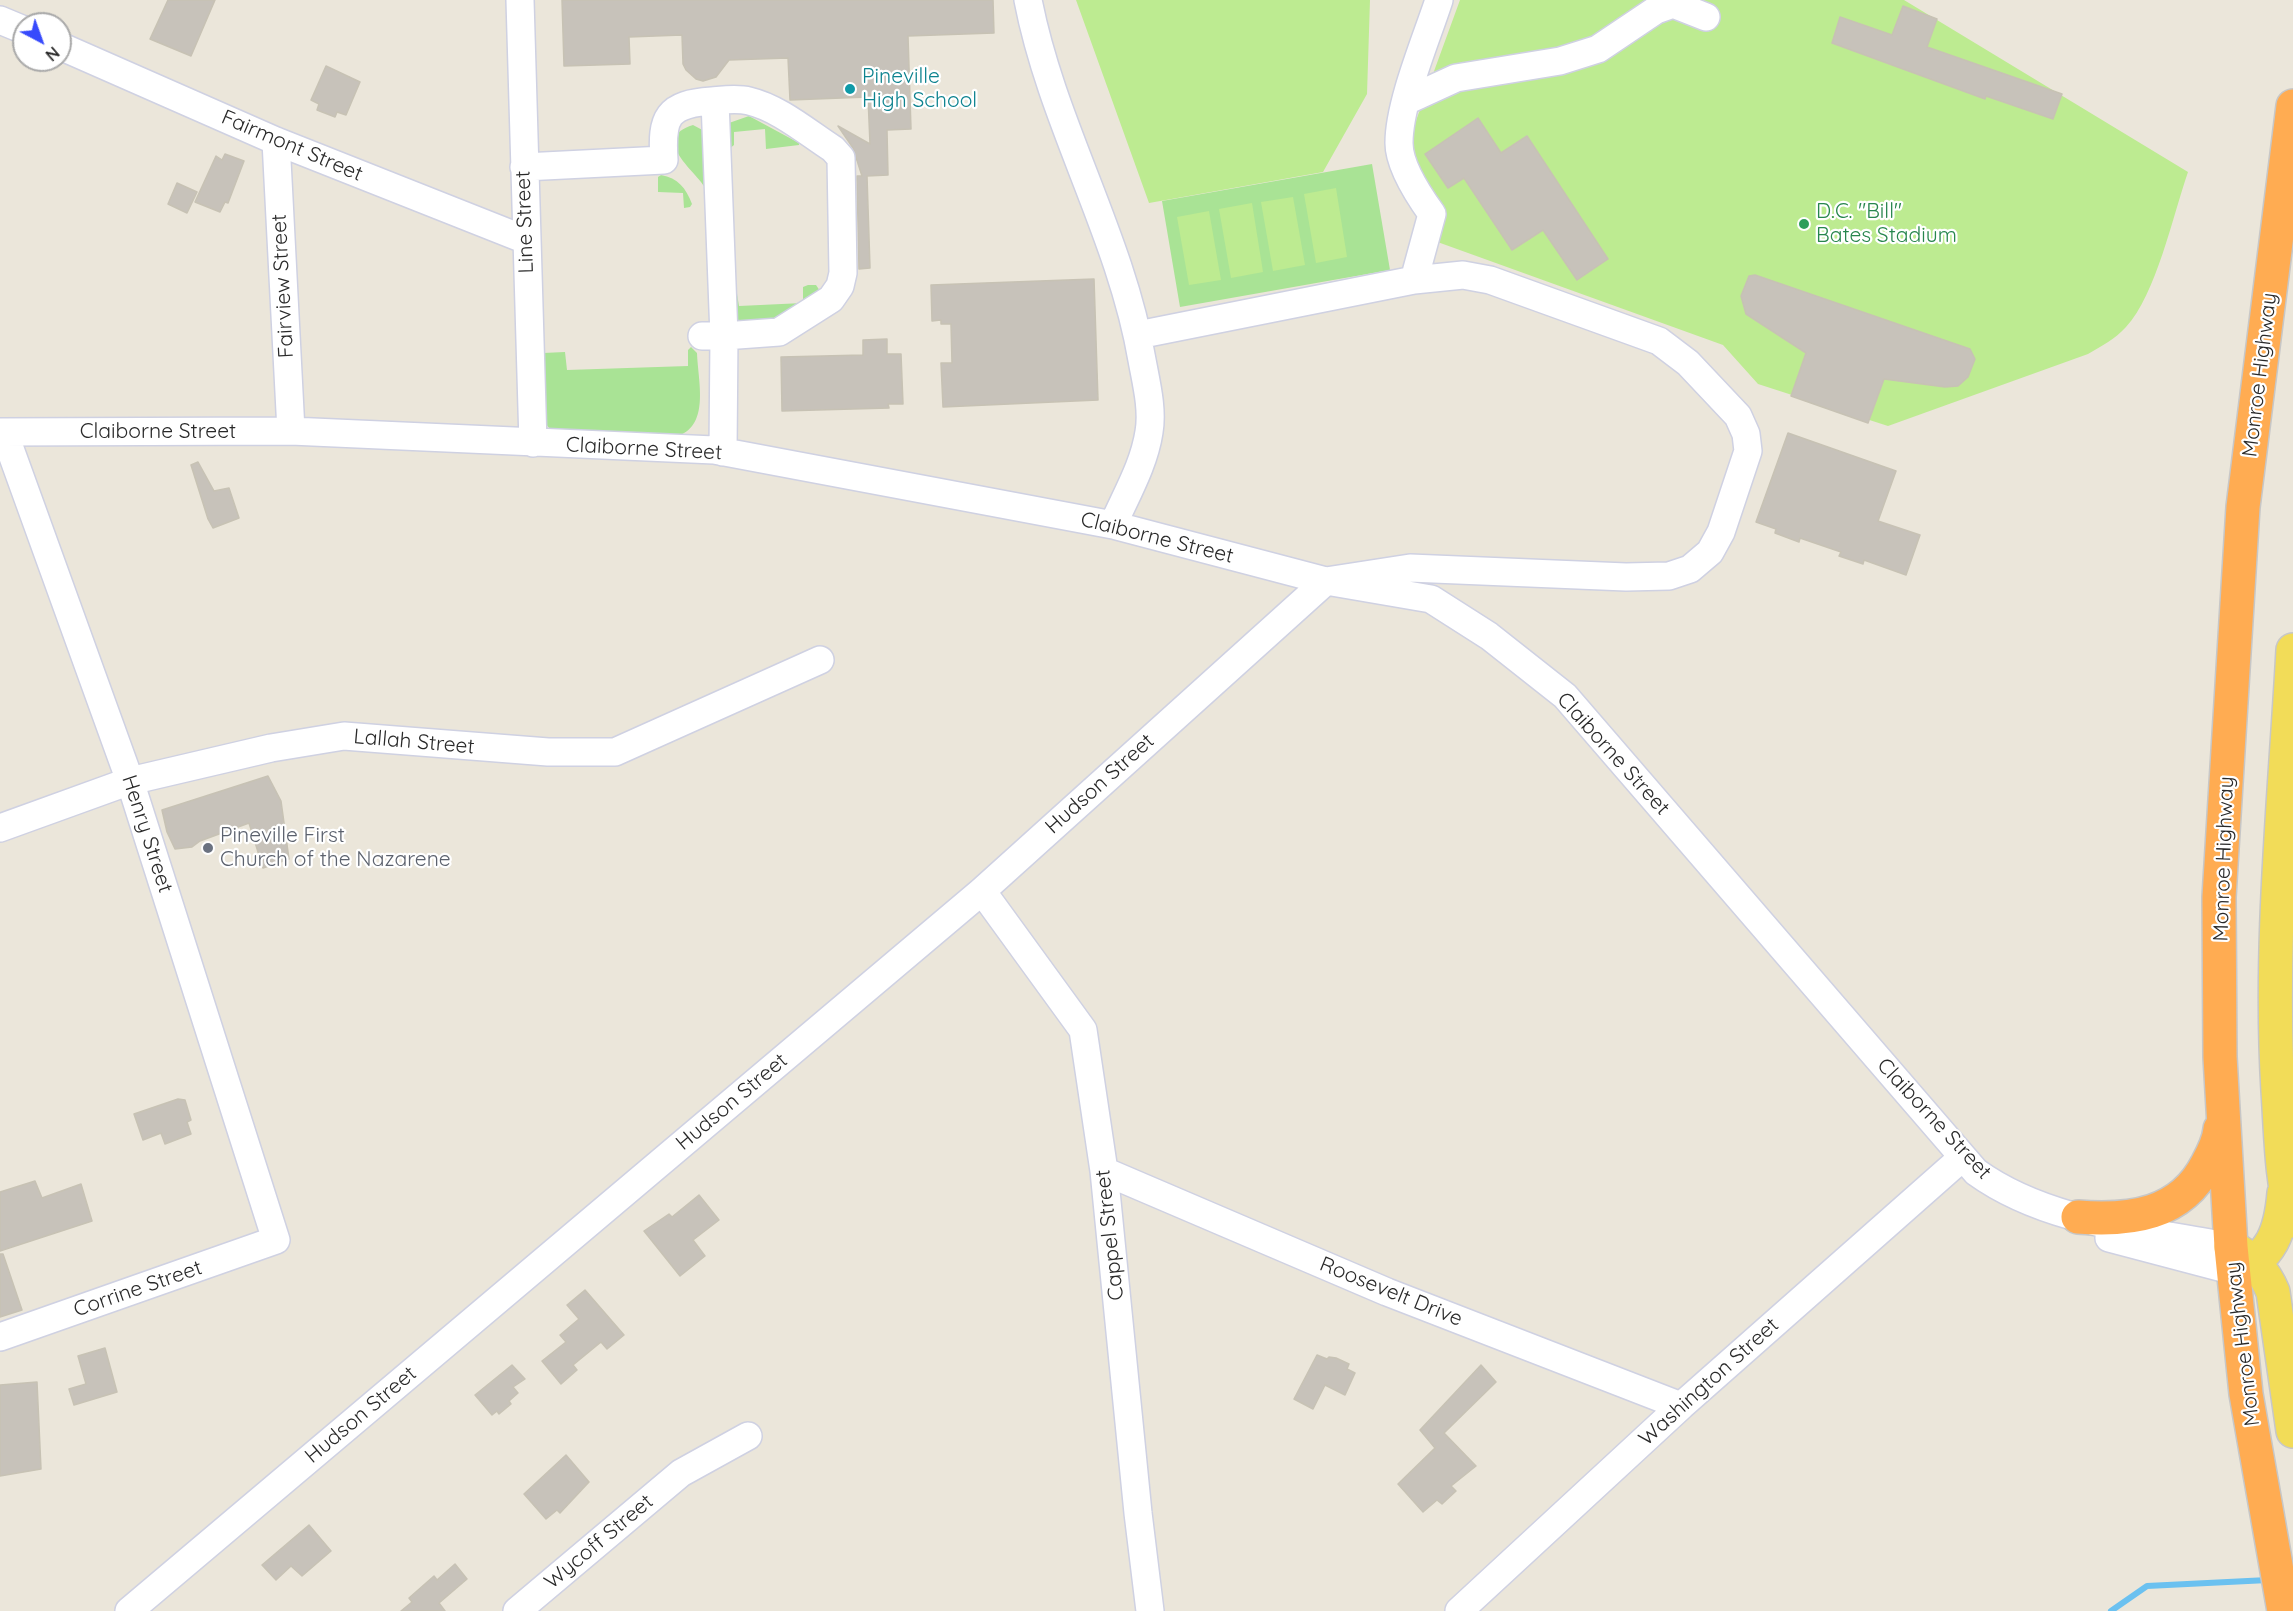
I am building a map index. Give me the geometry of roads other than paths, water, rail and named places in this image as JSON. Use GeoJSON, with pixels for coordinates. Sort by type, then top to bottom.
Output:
{"type":"FeatureCollection","features":[{"type":"Feature","properties":{"kind":"highway","name":"Monroe Highway"},"geometry":{"type":"LineString","coordinates":[[2284,1611],[2265,1514],[2246,1394],[2240,1260],[2222,1109],[2219,897],[2243,507],[2293,106]]}},
{"type":"Feature","properties":{"kind":"highway"},"geometry":{"type":"LineString","coordinates":[[2068,1214],[2116,1219],[2134,1217],[2169,1206],[2183,1196],[2204,1170],[2214,1151],[2222,1109]]}},
{"type":"Feature","properties":{"kind":"main road"},"geometry":{"type":"LineString","coordinates":[[2293,650],[2277,911],[2276,1046],[2284,1190],[2280,1227],[2271,1246],[2240,1260],[2269,1281],[2273,1292],[2293,1431]]}},
{"type":"Feature","properties":{"kind":"main road"},"geometry":{"type":"LineString","coordinates":[[2284,1190],[2293,1221]]}},
{"type":"Feature","properties":{"kind":"street","name":"Line Street"},"geometry":{"type":"LineString","coordinates":[[520,0],[533,443]]}},
{"type":"Feature","properties":{"kind":"street"},"geometry":{"type":"LineString","coordinates":[[1028,0],[1040,48],[1133,309],[1148,389],[1150,431],[1142,460],[1113,525]]}},
{"type":"Feature","properties":{"kind":"street"},"geometry":{"type":"LineString","coordinates":[[1414,280],[1432,214],[1413,187],[1399,144],[1406,101],[1438,0]]}},
{"type":"Feature","properties":{"kind":"street"},"geometry":{"type":"LineString","coordinates":[[1406,101],[1456,78],[1560,61],[1598,49],[1656,10],[1672,4],[1706,17]]}},
{"type":"Feature","properties":{"kind":"street","name":"Fairmont Street"},"geometry":{"type":"LineString","coordinates":[[72,50],[276,141],[526,240]]}},
{"type":"Feature","properties":{"kind":"street"},"geometry":{"type":"LineString","coordinates":[[524,167],[664,160],[662,133],[666,120],[676,109],[686,105],[716,113],[749,101],[770,110],[833,149],[841,158],[843,273],[840,286],[831,299],[778,332],[757,340],[739,352],[728,365],[724,375]]}},
{"type":"Feature","properties":{"kind":"street"},"geometry":{"type":"LineString","coordinates":[[716,113],[713,336],[724,375],[723,452]]}},
{"type":"Feature","properties":{"kind":"street","name":"Fairview Street"},"geometry":{"type":"LineString","coordinates":[[276,141],[291,432]]}},
{"type":"Feature","properties":{"kind":"street"},"geometry":{"type":"LineString","coordinates":[[1138,334],[1414,280],[1463,275],[1490,280],[1659,341],[1688,363],[1738,416],[1746,434],[1748,451],[1721,531],[1710,552],[1690,570],[1669,576],[1626,577],[1410,568],[1326,581]]}},
{"type":"Feature","properties":{"kind":"street"},"geometry":{"type":"LineString","coordinates":[[713,336],[778,332]]}},
{"type":"Feature","properties":{"kind":"street","name":"Claiborne Street"},"geometry":{"type":"LineString","coordinates":[[2,432],[291,432],[723,452],[1113,525],[1326,581],[1431,599],[1489,636],[1565,696],[1963,1157],[1994,1184],[2029,1202],[2240,1260]]}},
{"type":"Feature","properties":{"kind":"street","name":"Henry Street"},"geometry":{"type":"LineString","coordinates":[[2,432],[130,781],[276,1240]]}},
{"type":"Feature","properties":{"kind":"street","name":"Hudson Street"},"geometry":{"type":"LineString","coordinates":[[129,1611],[982,891],[1326,581]]}},
{"type":"Feature","properties":{"kind":"street","name":"Lallah Street"},"geometry":{"type":"LineString","coordinates":[[0,828],[130,781],[271,748],[344,736],[548,752],[615,752],[820,660]]}},
{"type":"Feature","properties":{"kind":"street","name":"Cappel Street"},"geometry":{"type":"LineString","coordinates":[[982,891],[1083,1030],[1104,1171],[1150,1611]]}},
{"type":"Feature","properties":{"kind":"street","name":"Washington Street"},"geometry":{"type":"LineString","coordinates":[[1459,1611],[1681,1407],[1963,1157]]}},
{"type":"Feature","properties":{"kind":"street","name":"Roosevelt Drive"},"geometry":{"type":"LineString","coordinates":[[1104,1171],[1387,1292],[1681,1407]]}},
{"type":"Feature","properties":{"kind":"street","name":"Corrine Street"},"geometry":{"type":"LineString","coordinates":[[0,1337],[276,1240]]}},
{"type":"Feature","properties":{"kind":"street","name":"Wycoff Street"},"geometry":{"type":"LineString","coordinates":[[517,1611],[681,1473],[748,1436]]}},
{"type":"Feature","properties":{"kind":"waterway"},"geometry":{"type":"LineString","coordinates":[[2111,1611],[2147,1586],[2268,1580]]}},
{"type":"Feature","properties":{"kind":"place","name":"Pineville High School"},"geometry":{"type":"Point","coordinates":[850,89]}},
{"type":"Feature","properties":{"kind":"place","name":"D.C. \"Bill\" Bates Stadium"},"geometry":{"type":"Point","coordinates":[1804,224]}},
{"type":"Feature","properties":{"kind":"place","name":"Pineville First Church of the Nazarene"},"geometry":{"type":"Point","coordinates":[208,848]}}]}
